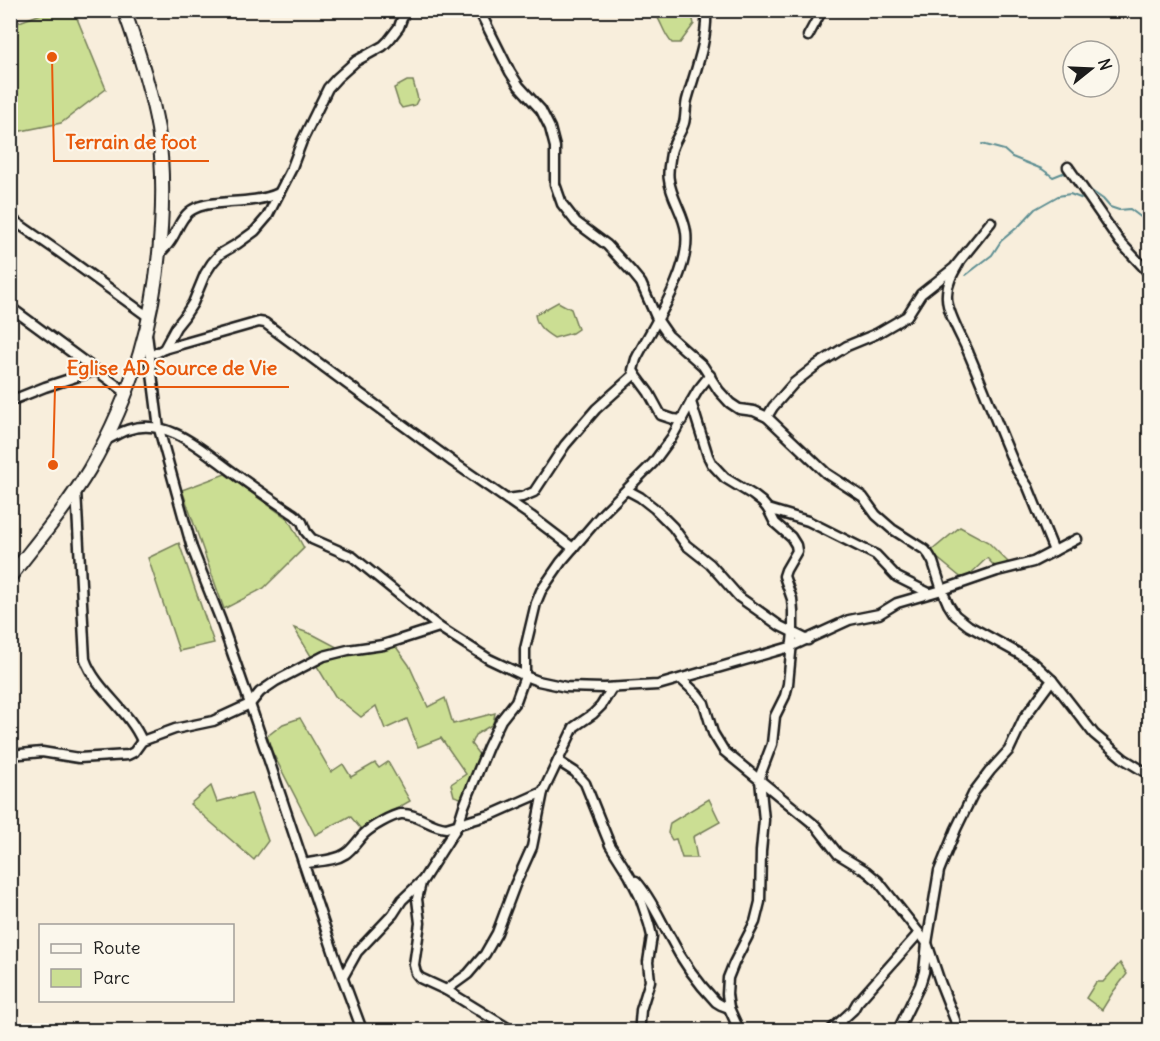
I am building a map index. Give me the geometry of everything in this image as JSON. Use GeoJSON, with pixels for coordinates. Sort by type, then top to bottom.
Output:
{"type":"FeatureCollection","features":[{"type":"Feature","properties":{"kind":"main road"},"geometry":{"type":"LineString","coordinates":[[10,577],[76,490],[106,440],[128,393],[148,325],[160,253],[163,185],[158,130],[148,83],[124,10]]}},
{"type":"Feature","properties":{"kind":"street"},"geometry":{"type":"LineString","coordinates":[[405,10],[399,27],[389,40],[383,46],[356,61],[328,88],[267,217],[255,231],[220,254],[212,263],[204,274],[193,303],[160,351],[254,323],[265,322],[573,548]]}},
{"type":"Feature","properties":{"kind":"street"},"geometry":{"type":"LineString","coordinates":[[479,10],[510,72],[519,86],[541,110],[550,128],[555,147],[555,184],[562,204],[576,222],[607,245],[632,272],[646,292],[657,320],[668,335],[697,360],[730,403],[739,409],[754,411],[767,417],[826,473],[863,497],[876,515],[892,529],[925,550],[933,562],[942,590],[955,615],[969,626],[1018,652],[1035,664],[1052,680],[1094,734],[1124,759],[1149,775]]}},
{"type":"Feature","properties":{"kind":"street"},"geometry":{"type":"LineString","coordinates":[[682,420],[673,420],[661,415],[633,370],[636,359],[680,274],[686,248],[686,229],[668,177],[673,147],[684,123],[687,103],[701,53],[706,28],[706,10]]}},
{"type":"Feature","properties":{"kind":"street"},"geometry":{"type":"LineString","coordinates":[[808,36],[822,10]]}},
{"type":"Feature","properties":{"kind":"street"},"geometry":{"type":"LineString","coordinates":[[1068,167],[1120,242],[1149,274]]}},
{"type":"Feature","properties":{"kind":"street"},"geometry":{"type":"LineString","coordinates":[[160,253],[171,241],[185,215],[194,208],[205,204],[254,199],[279,193]]}},
{"type":"Feature","properties":{"kind":"street"},"geometry":{"type":"LineString","coordinates":[[10,218],[68,258],[148,325],[159,429],[192,548],[221,621],[362,1030]]}},
{"type":"Feature","properties":{"kind":"street"},"geometry":{"type":"LineString","coordinates":[[767,417],[801,376],[847,346],[876,334],[907,316],[921,294],[959,262],[991,222]]}},
{"type":"Feature","properties":{"kind":"street"},"geometry":{"type":"LineString","coordinates":[[959,262],[948,289],[949,310],[1011,459],[1028,487],[1054,551]]}},
{"type":"Feature","properties":{"kind":"street"},"geometry":{"type":"LineString","coordinates":[[10,307],[128,393]]}},
{"type":"Feature","properties":{"kind":"street"},"geometry":{"type":"LineString","coordinates":[[10,401],[97,370]]}},
{"type":"Feature","properties":{"kind":"street"},"geometry":{"type":"LineString","coordinates":[[507,499],[522,497],[534,492],[565,445],[596,409],[634,374]]}},
{"type":"Feature","properties":{"kind":"street"},"geometry":{"type":"LineString","coordinates":[[343,977],[357,952],[393,914],[402,900],[423,880],[458,825],[488,747],[501,720],[516,701],[525,676],[525,649],[541,591],[561,562],[603,513],[653,463],[672,437],[698,390],[710,375]]}},
{"type":"Feature","properties":{"kind":"street"},"geometry":{"type":"LineString","coordinates":[[691,402],[712,464],[726,478],[753,495],[768,509],[775,523],[791,537],[797,551],[784,576],[792,599],[793,632],[788,684],[775,716],[772,744],[763,765],[760,780],[764,820],[760,902],[755,922],[730,970],[729,1008],[740,1030]]}},
{"type":"Feature","properties":{"kind":"street"},"geometry":{"type":"LineString","coordinates":[[106,440],[127,430],[159,429],[174,433],[197,445],[299,519],[312,539],[353,557],[439,627],[489,659],[525,676],[566,687],[648,686],[681,679],[790,647],[849,620],[879,614],[897,603],[1033,562],[1077,539]]}},
{"type":"Feature","properties":{"kind":"street"},"geometry":{"type":"LineString","coordinates":[[76,490],[86,659],[95,678],[131,721],[142,741]]}},
{"type":"Feature","properties":{"kind":"street"},"geometry":{"type":"LineString","coordinates":[[627,490],[654,508],[673,527],[686,545],[710,564],[739,597],[780,626],[808,640]]}},
{"type":"Feature","properties":{"kind":"street"},"geometry":{"type":"LineString","coordinates":[[768,509],[808,521],[876,555],[897,577],[929,593]]}},
{"type":"Feature","properties":{"kind":"street"},"geometry":{"type":"LineString","coordinates":[[10,755],[42,752],[79,758],[128,755],[134,752],[142,741],[175,729],[213,721],[250,704],[260,692],[276,681],[324,656],[389,643],[439,627]]}},
{"type":"Feature","properties":{"kind":"street"},"geometry":{"type":"LineString","coordinates":[[681,679],[704,703],[713,733],[724,751],[816,826],[838,854],[878,881],[927,943],[957,1030]]}},
{"type":"Feature","properties":{"kind":"street"},"geometry":{"type":"LineString","coordinates":[[898,1030],[924,972],[939,871],[950,842],[979,784],[1009,750],[1024,718],[1052,680]]}},
{"type":"Feature","properties":{"kind":"street"},"geometry":{"type":"LineString","coordinates":[[446,990],[468,974],[485,954],[497,933],[532,847],[543,792],[574,728],[601,706],[612,688]]}},
{"type":"Feature","properties":{"kind":"street"},"geometry":{"type":"LineString","coordinates":[[558,761],[575,772],[585,783],[610,845],[629,875],[645,910],[652,936],[648,962],[650,981],[641,1010],[640,1030]]}},
{"type":"Feature","properties":{"kind":"street"},"geometry":{"type":"LineString","coordinates":[[304,864],[344,855],[369,829],[397,815],[409,815],[446,828],[493,814],[543,792]]}},
{"type":"Feature","properties":{"kind":"street"},"geometry":{"type":"LineString","coordinates":[[629,875],[654,906],[689,971],[716,1002],[729,1008]]}},
{"type":"Feature","properties":{"kind":"street"},"geometry":{"type":"LineString","coordinates":[[423,880],[417,898],[420,923],[414,970],[420,978],[446,990],[511,1030]]}},
{"type":"Feature","properties":{"kind":"street"},"geometry":{"type":"LineString","coordinates":[[831,1030],[853,1010],[919,933]]}},
{"type":"Feature","properties":{"kind":"green space"},"geometry":{"type":"Polygon","coordinates":[[[658,10],[696,11],[692,15],[694,24],[680,43],[672,43],[669,40],[655,13],[658,10]]]}},
{"type":"Feature","properties":{"kind":"green space"},"geometry":{"type":"Polygon","coordinates":[[[49,11],[74,11],[106,89],[61,123],[11,133],[11,25],[49,11]]]}},
{"type":"Feature","properties":{"kind":"green space"},"geometry":{"type":"Polygon","coordinates":[[[407,81],[413,81],[418,99],[415,105],[402,108],[394,88],[407,81]]]}},
{"type":"Feature","properties":{"kind":"green space"},"geometry":{"type":"Polygon","coordinates":[[[558,302],[571,309],[578,329],[554,338],[540,326],[535,315],[558,302]]]}},
{"type":"Feature","properties":{"kind":"green space"},"geometry":{"type":"Polygon","coordinates":[[[225,474],[288,519],[304,548],[264,588],[224,609],[182,490],[225,474]]]}},
{"type":"Feature","properties":{"kind":"green space"},"geometry":{"type":"Polygon","coordinates":[[[960,527],[988,542],[1011,565],[999,571],[987,558],[964,580],[930,552],[960,527]]]}},
{"type":"Feature","properties":{"kind":"green space"},"geometry":{"type":"Polygon","coordinates":[[[179,543],[214,643],[179,651],[148,558],[179,543]]]}},
{"type":"Feature","properties":{"kind":"green space"},"geometry":{"type":"Polygon","coordinates":[[[294,628],[314,635],[344,651],[394,644],[409,665],[428,707],[445,698],[453,724],[495,713],[493,724],[475,735],[471,744],[483,760],[467,800],[454,796],[451,784],[466,774],[441,738],[418,747],[407,719],[385,729],[376,706],[361,717],[335,696],[294,628]]]}},
{"type":"Feature","properties":{"kind":"green space"},"geometry":{"type":"Polygon","coordinates":[[[300,718],[331,772],[343,764],[351,777],[375,763],[379,768],[388,762],[410,801],[361,829],[350,816],[315,835],[265,738],[283,724],[300,718]]]}},
{"type":"Feature","properties":{"kind":"green space"},"geometry":{"type":"Polygon","coordinates":[[[211,786],[217,802],[251,793],[268,841],[254,860],[190,804],[211,786]]]}},
{"type":"Feature","properties":{"kind":"green space"},"geometry":{"type":"Polygon","coordinates":[[[709,799],[720,822],[693,837],[697,858],[682,858],[676,839],[672,840],[668,833],[670,823],[709,799]]]}},
{"type":"Feature","properties":{"kind":"green space"},"geometry":{"type":"Polygon","coordinates":[[[1120,963],[1127,974],[1102,1010],[1086,998],[1096,982],[1103,982],[1120,963]]]}},
{"type":"Feature","properties":{"kind":"waterway"},"geometry":{"type":"LineString","coordinates":[[982,144],[1004,150],[1012,157],[1042,169],[1053,177],[1063,173],[1069,175]]}},
{"type":"Feature","properties":{"kind":"waterway"},"geometry":{"type":"LineString","coordinates":[[1086,187],[1110,207],[1119,210],[1130,209],[1150,224]]}},
{"type":"Feature","properties":{"kind":"waterway"},"geometry":{"type":"LineString","coordinates":[[966,275],[992,255],[1001,241],[1035,209],[1058,196],[1070,194],[1083,199],[1087,198]]}},
{"type":"Feature","properties":{"kind":"place","name":"Terrain de foot"},"geometry":{"type":"Point","coordinates":[52,57]}},
{"type":"Feature","properties":{"kind":"place","name":"Eglise AD Source de Vie"},"geometry":{"type":"Point","coordinates":[53,465]}}]}
